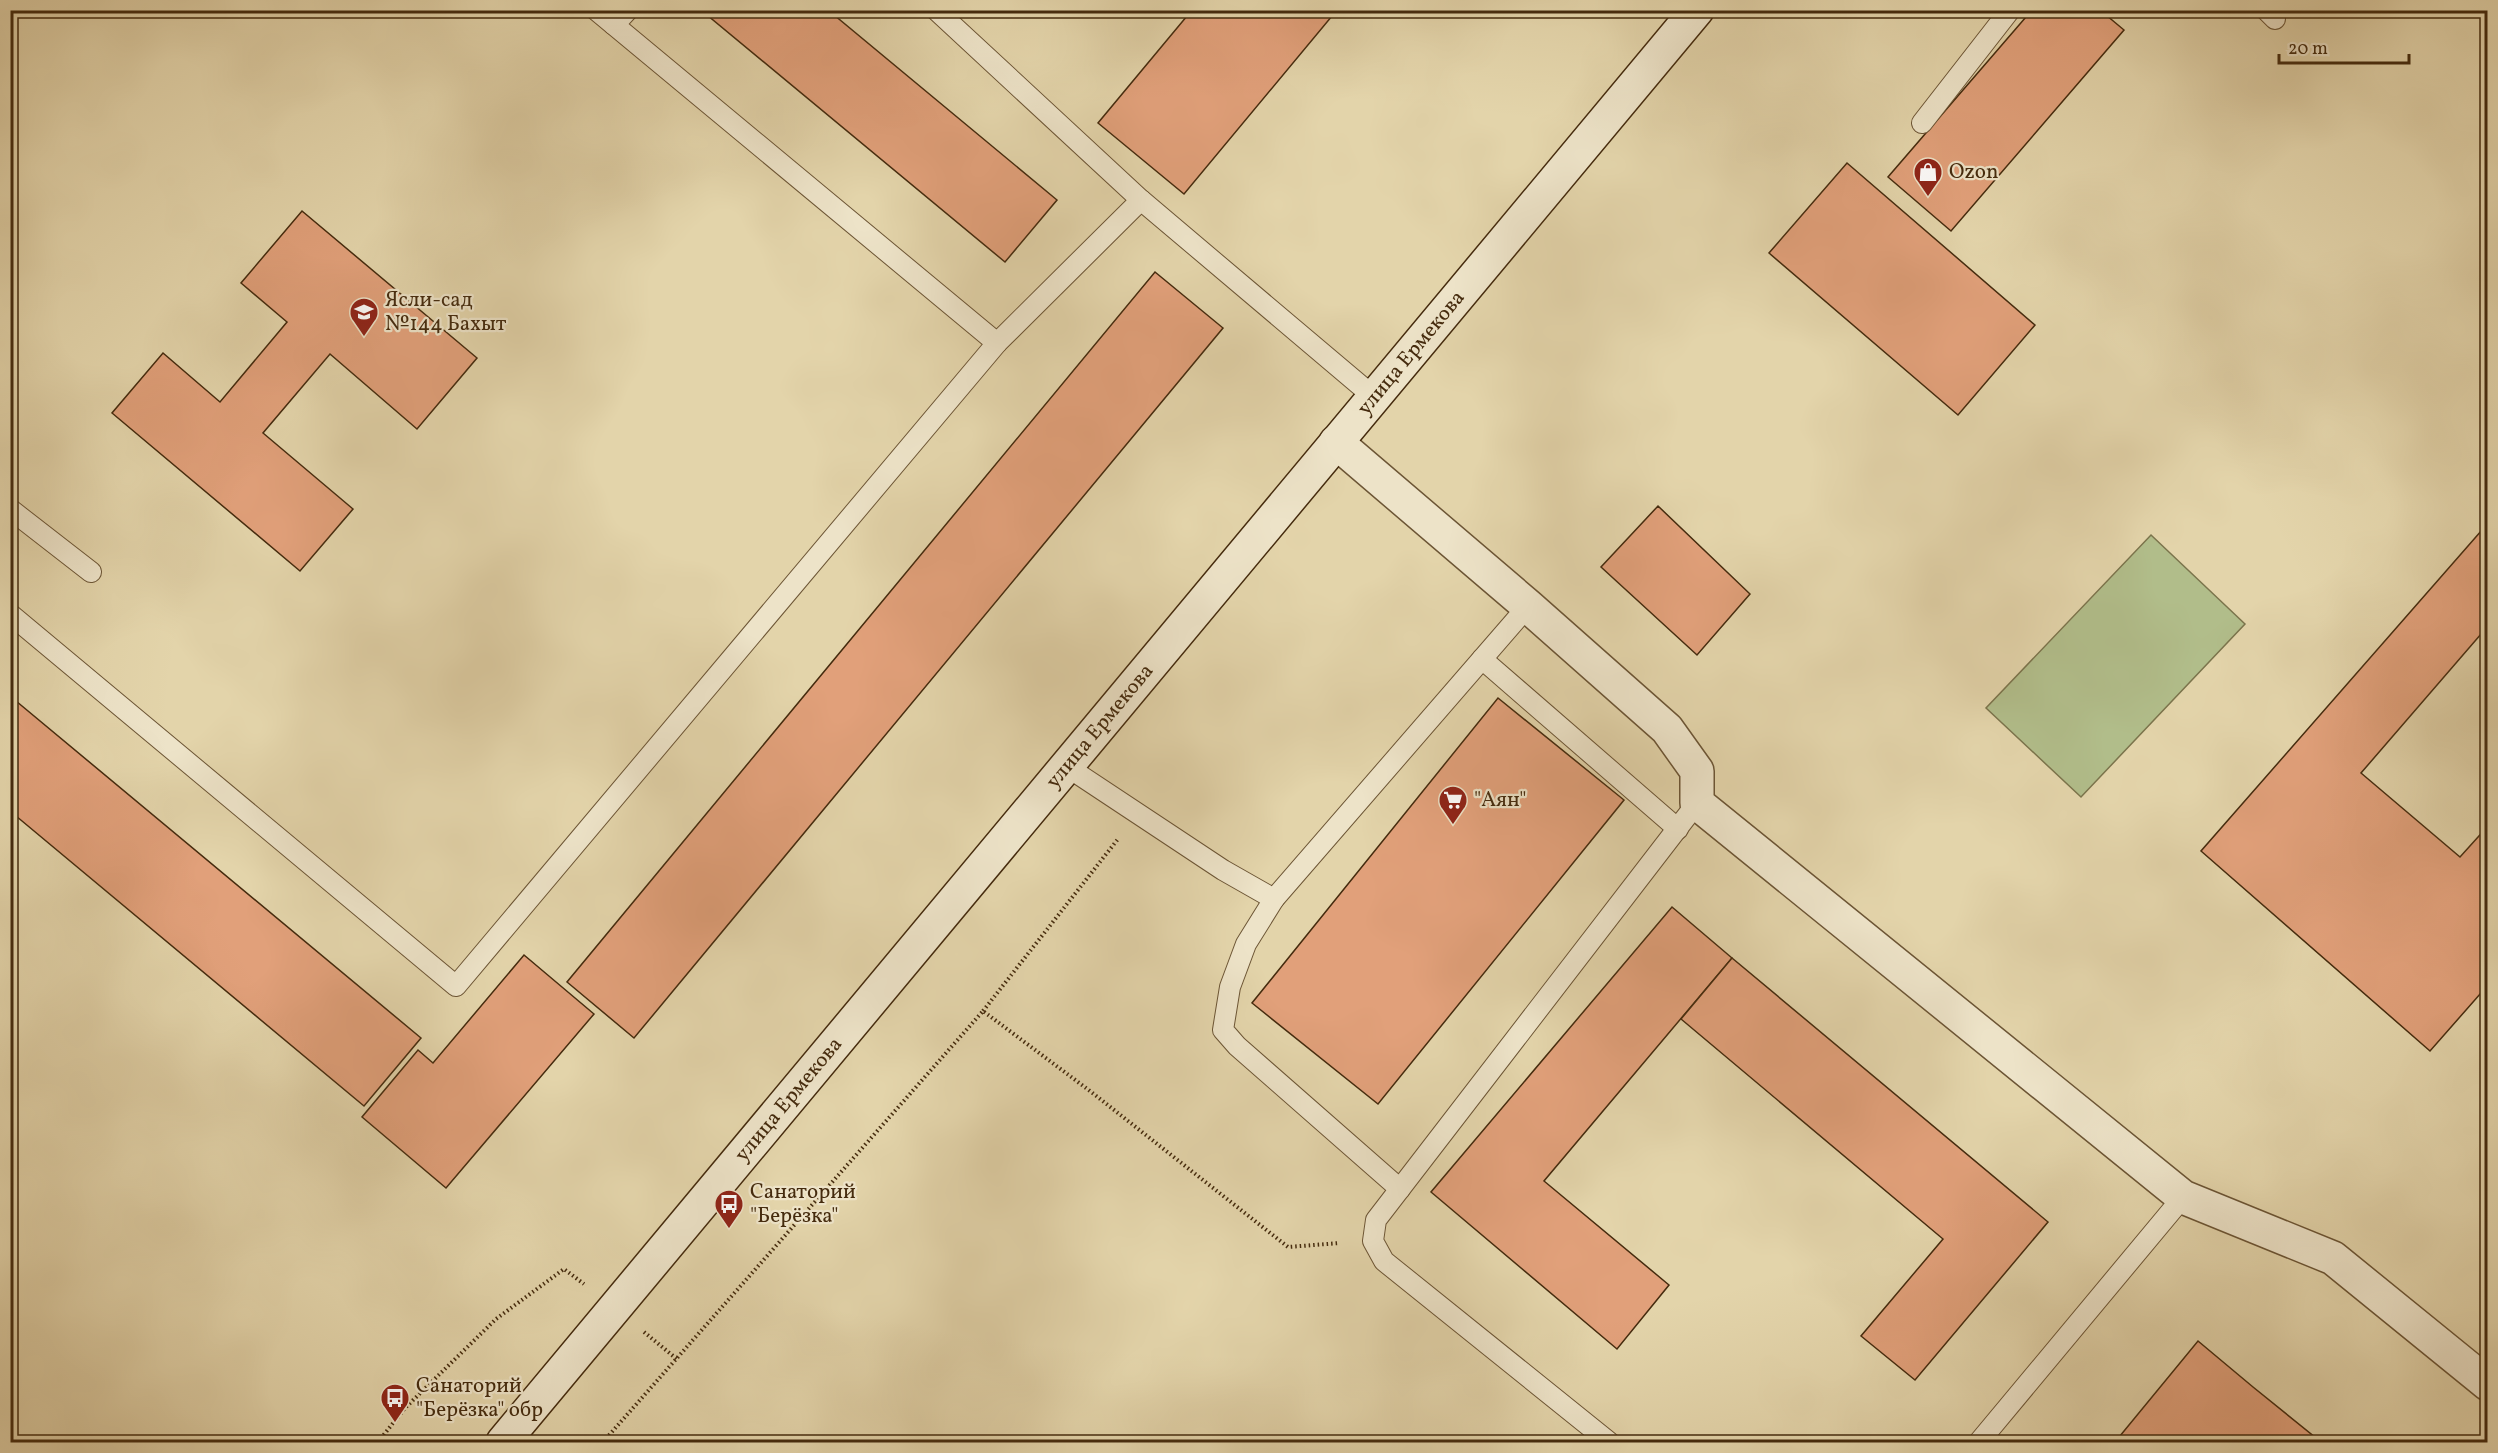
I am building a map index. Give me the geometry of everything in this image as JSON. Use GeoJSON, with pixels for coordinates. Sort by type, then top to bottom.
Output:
{"type":"FeatureCollection","features":[{"type":"Feature","properties":{"kind":"main road","name":"улица Ермекова"},"geometry":{"type":"LineString","coordinates":[[505,1442],[1697,10]]}},
{"type":"Feature","properties":{"kind":"main road"},"geometry":{"type":"LineString","coordinates":[[1336,442],[1528,606],[1667,729],[1697,771],[1697,803],[2182,1197],[2333,1258],[2487,1384]]}},
{"type":"Feature","properties":{"kind":"lane"},"geometry":{"type":"LineString","coordinates":[[597,10],[997,343]]}},
{"type":"Feature","properties":{"kind":"lane"},"geometry":{"type":"LineString","coordinates":[[614,25],[628,10]]}},
{"type":"Feature","properties":{"kind":"lane"},"geometry":{"type":"LineString","coordinates":[[936,10],[1141,200],[1374,397]]}},
{"type":"Feature","properties":{"kind":"lane"},"geometry":{"type":"LineString","coordinates":[[1922,123],[2010,10]]}},
{"type":"Feature","properties":{"kind":"lane"},"geometry":{"type":"LineString","coordinates":[[10,614],[456,986],[997,343],[1141,200]]}},
{"type":"Feature","properties":{"kind":"lane"},"geometry":{"type":"LineString","coordinates":[[10,509],[91,572]]}},
{"type":"Feature","properties":{"kind":"lane"},"geometry":{"type":"LineString","coordinates":[[1400,1189],[1237,1046],[1223,1030],[1230,987],[1246,944],[1274,899],[1528,606]]}},
{"type":"Feature","properties":{"kind":"lane"},"geometry":{"type":"LineString","coordinates":[[1482,659],[1678,829]]}},
{"type":"Feature","properties":{"kind":"lane"},"geometry":{"type":"LineString","coordinates":[[1066,766],[1223,870],[1274,899]]}},
{"type":"Feature","properties":{"kind":"lane"},"geometry":{"type":"LineString","coordinates":[[1609,1443],[1384,1261],[1373,1241],[1376,1220],[1697,803]]}},
{"type":"Feature","properties":{"kind":"lane"},"geometry":{"type":"LineString","coordinates":[[1979,1443],[2182,1197]]}},
{"type":"Feature","properties":{"kind":"path"},"geometry":{"type":"LineString","coordinates":[[603,1443],[983,1011],[1138,814]]}},
{"type":"Feature","properties":{"kind":"path"},"geometry":{"type":"LineString","coordinates":[[983,1011],[1090,1090],[1288,1247],[1373,1241]]}},
{"type":"Feature","properties":{"kind":"path"},"geometry":{"type":"LineString","coordinates":[[378,1443],[405,1408],[496,1319],[564,1269],[678,1360]]}},
{"type":"Feature","properties":{"kind":"green space"},"geometry":{"type":"Polygon","coordinates":[[[2151,535],[2245,624],[2081,797],[1986,708],[2151,535]]]}},
{"type":"Feature","properties":{"kind":"building"},"geometry":{"type":"Polygon","coordinates":[[[701,10],[828,10],[1057,200],[1005,262],[701,10]]]}},
{"type":"Feature","properties":{"kind":"building"},"geometry":{"type":"Polygon","coordinates":[[[1192,10],[1337,10],[1184,194],[1098,123],[1192,10]]]}},
{"type":"Feature","properties":{"kind":"building"},"geometry":{"type":"Polygon","coordinates":[[[2032,10],[2100,10],[2124,30],[1951,231],[1888,177],[2032,10]]]}},
{"type":"Feature","properties":{"kind":"building"},"geometry":{"type":"Polygon","coordinates":[[[1847,163],[2035,325],[1958,415],[1769,253],[1847,163]]]}},
{"type":"Feature","properties":{"kind":"building"},"geometry":{"type":"Polygon","coordinates":[[[302,211],[477,358],[417,429],[330,354],[263,433],[353,509],[300,571],[112,413],[163,353],[220,402],[287,322],[241,283],[302,211]]]}},
{"type":"Feature","properties":{"kind":"building"},"geometry":{"type":"Polygon","coordinates":[[[1155,272],[1223,328],[634,1038],[567,982],[1155,272]]]}},
{"type":"Feature","properties":{"kind":"building"},"geometry":{"type":"Polygon","coordinates":[[[1658,506],[1750,594],[1697,655],[1601,567],[1658,506]]]}},
{"type":"Feature","properties":{"kind":"building"},"geometry":{"type":"Polygon","coordinates":[[[2482,530],[2488,534],[2488,626],[2361,773],[2460,857],[2488,826],[2488,985],[2430,1051],[2201,851],[2482,530]]]}},
{"type":"Feature","properties":{"kind":"building"},"geometry":{"type":"Polygon","coordinates":[[[10,696],[421,1038],[364,1106],[10,811],[10,696]]]}},
{"type":"Feature","properties":{"kind":"building"},"geometry":{"type":"Polygon","coordinates":[[[1498,698],[1624,800],[1378,1104],[1252,1003],[1498,698]]]}},
{"type":"Feature","properties":{"kind":"building"},"geometry":{"type":"Polygon","coordinates":[[[1672,907],[1732,958],[1544,1181],[1669,1285],[1617,1349],[1431,1192],[1672,907]]]}},
{"type":"Feature","properties":{"kind":"building"},"geometry":{"type":"Polygon","coordinates":[[[524,955],[594,1014],[446,1188],[362,1117],[418,1050],[433,1063],[524,955]]]}},
{"type":"Feature","properties":{"kind":"building"},"geometry":{"type":"Polygon","coordinates":[[[1732,958],[2048,1222],[1915,1380],[1861,1336],[1943,1239],[1681,1019],[1732,958]]]}},
{"type":"Feature","properties":{"kind":"building"},"geometry":{"type":"Polygon","coordinates":[[[2198,1341],[2253,1387],[2321,1442],[2115,1442],[2198,1341]]]}},
{"type":"Feature","properties":{"kind":"building"},"geometry":{"type":"Polygon","coordinates":[[[1352,1438],[1352,1442],[1311,1442],[1352,1438]]]}},
{"type":"Feature","properties":{"kind":"place","name":"Ozon"},"geometry":{"type":"Point","coordinates":[1928,198]}},
{"type":"Feature","properties":{"kind":"place","name":"Ясли-сад №144 Бахыт"},"geometry":{"type":"Point","coordinates":[364,338]}},
{"type":"Feature","properties":{"kind":"place","name":"\"Аян\""},"geometry":{"type":"Point","coordinates":[1453,826]}},
{"type":"Feature","properties":{"kind":"place","name":"Санаторий \"Берёзка\""},"geometry":{"type":"Point","coordinates":[729,1230]}},
{"type":"Feature","properties":{"kind":"place","name":"Санаторий \"Берёзка\" обр"},"geometry":{"type":"Point","coordinates":[395,1424]}}]}
